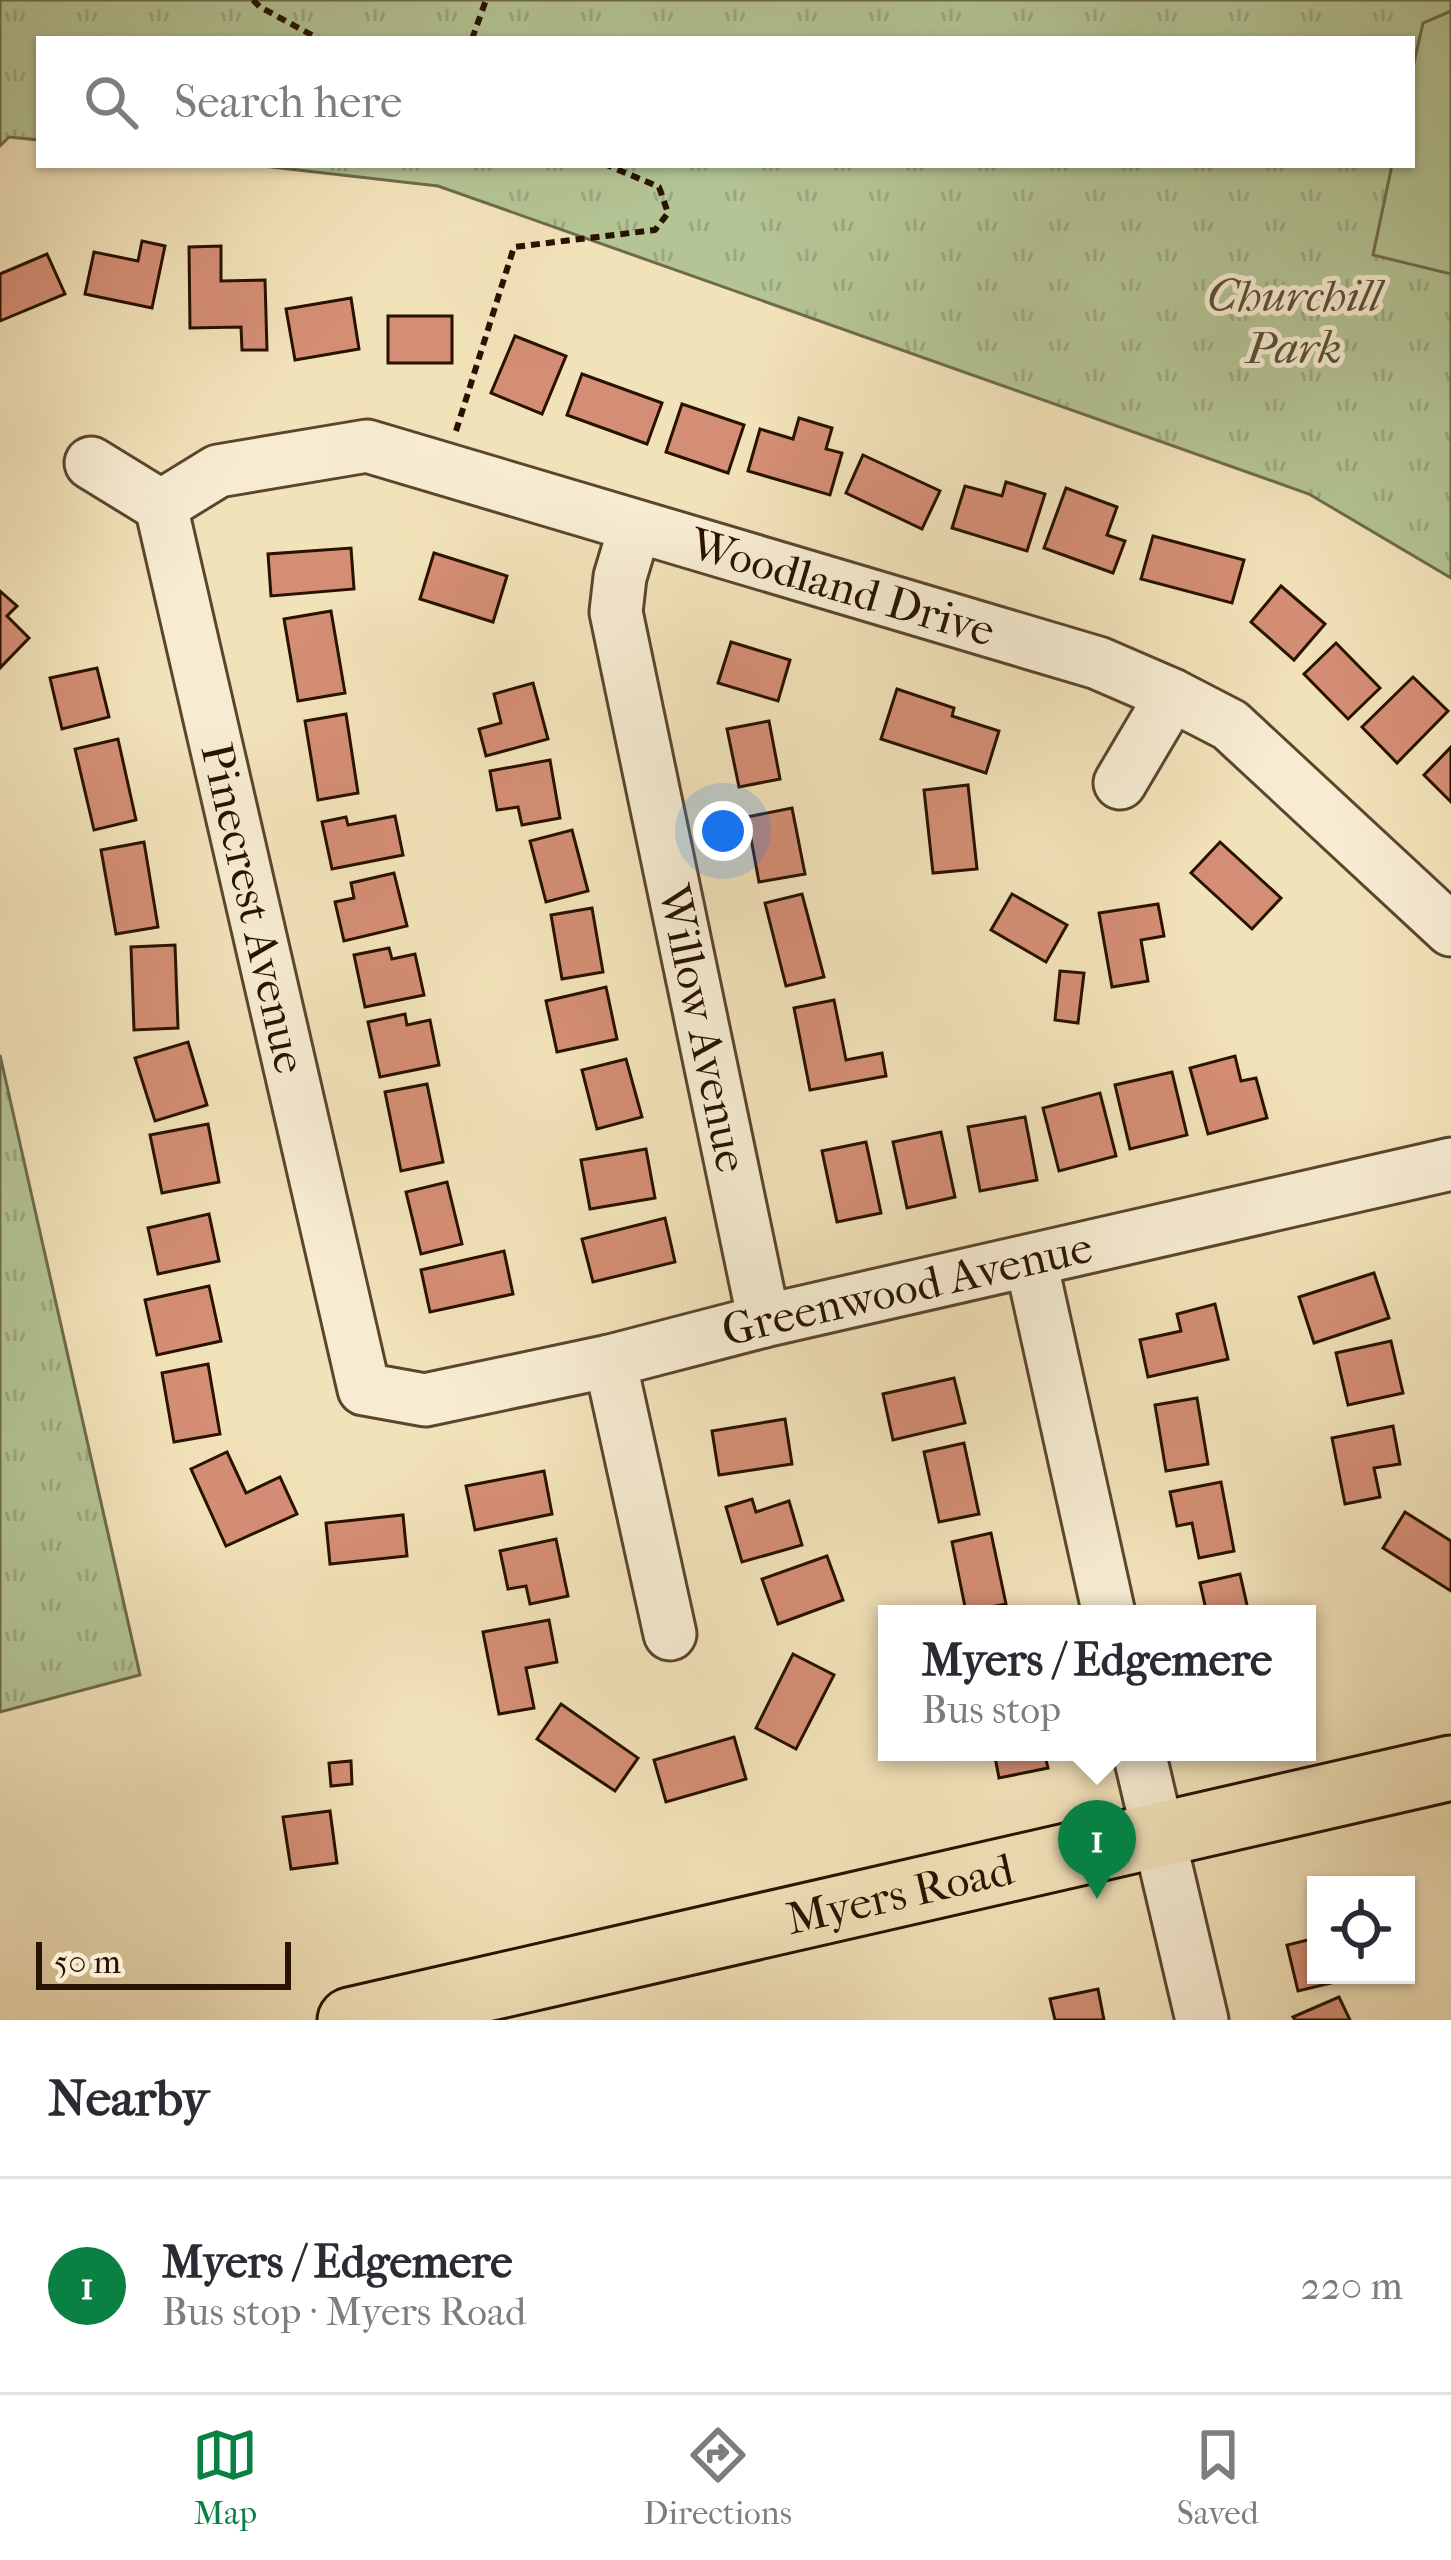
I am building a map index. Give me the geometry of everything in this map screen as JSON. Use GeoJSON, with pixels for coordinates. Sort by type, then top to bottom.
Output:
{"type":"FeatureCollection","features":[{"type":"Feature","properties":{"kind":"main road","name":"Myers Road"},"geometry":{"type":"LineString","coordinates":[[350,2020],[1451,1768]]}},
{"type":"Feature","properties":{"kind":"street","name":"Woodland Drive"},"geometry":{"type":"LineString","coordinates":[[161,506],[218,471],[367,446],[1098,663],[1230,725],[1451,930]]}},
{"type":"Feature","properties":{"kind":"street"},"geometry":{"type":"LineString","coordinates":[[92,463],[161,506]]}},
{"type":"Feature","properties":{"kind":"street","name":"Pinecrest Avenue"},"geometry":{"type":"LineString","coordinates":[[161,506],[364,1389]]}},
{"type":"Feature","properties":{"kind":"street","name":"Willow Avenue"},"geometry":{"type":"LineString","coordinates":[[635,526],[620,577],[616,613],[764,1321]]}},
{"type":"Feature","properties":{"kind":"street"},"geometry":{"type":"LineString","coordinates":[[1120,783],[1172,695]]}},
{"type":"Feature","properties":{"kind":"street","name":"Greenwood Avenue"},"geometry":{"type":"LineString","coordinates":[[364,1389],[425,1400],[1451,1164]]}},
{"type":"Feature","properties":{"kind":"street"},"geometry":{"type":"LineString","coordinates":[[1031,1262],[1106,1605]]}},
{"type":"Feature","properties":{"kind":"street"},"geometry":{"type":"LineString","coordinates":[[610,1361],[670,1634]]}},
{"type":"Feature","properties":{"kind":"street"},"geometry":{"type":"LineString","coordinates":[[1141,1761],[1202,2020]]}},
{"type":"Feature","properties":{"kind":"path"},"geometry":{"type":"LineString","coordinates":[[253,0],[313,36]]}},
{"type":"Feature","properties":{"kind":"path"},"geometry":{"type":"LineString","coordinates":[[473,36],[486,0]]}},
{"type":"Feature","properties":{"kind":"path"},"geometry":{"type":"LineString","coordinates":[[444,469],[514,247],[656,230],[668,213],[659,187],[615,168]]}},
{"type":"Feature","properties":{"kind":"green space","name":"Churchill Park"},"geometry":{"type":"Polygon","coordinates":[[[0,0],[1451,0],[1451,578],[1309,494],[438,186],[279,168],[1415,168],[1415,36],[36,36],[36,140],[9,137],[0,146],[0,0]]]}},
{"type":"Feature","properties":{"kind":"green space"},"geometry":{"type":"Polygon","coordinates":[[[1451,11],[1451,274],[1373,255],[1391,168],[1415,168],[1415,59],[1423,23],[1451,11]]]}},
{"type":"Feature","properties":{"kind":"green space"},"geometry":{"type":"Polygon","coordinates":[[[0,1055],[140,1675],[0,1712],[0,1055]]]}},
{"type":"Feature","properties":{"kind":"building"},"geometry":{"type":"Polygon","coordinates":[[[142,241],[165,246],[152,308],[85,294],[94,252],[138,261],[142,241]]]}},
{"type":"Feature","properties":{"kind":"building"},"geometry":{"type":"Polygon","coordinates":[[[221,246],[221,281],[265,280],[267,350],[242,350],[241,327],[190,328],[189,247],[221,246]]]}},
{"type":"Feature","properties":{"kind":"building"},"geometry":{"type":"Polygon","coordinates":[[[47,254],[65,294],[0,321],[0,274],[47,254]]]}},
{"type":"Feature","properties":{"kind":"building"},"geometry":{"type":"Polygon","coordinates":[[[351,298],[359,349],[295,360],[286,309],[351,298]]]}},
{"type":"Feature","properties":{"kind":"building"},"geometry":{"type":"Polygon","coordinates":[[[388,316],[452,316],[452,363],[388,363],[388,316]]]}},
{"type":"Feature","properties":{"kind":"building"},"geometry":{"type":"Polygon","coordinates":[[[515,336],[566,356],[542,414],[491,393],[515,336]]]}},
{"type":"Feature","properties":{"kind":"building"},"geometry":{"type":"Polygon","coordinates":[[[582,374],[662,403],[647,444],[567,415],[582,374]]]}},
{"type":"Feature","properties":{"kind":"building"},"geometry":{"type":"Polygon","coordinates":[[[682,404],[744,425],[728,473],[666,452],[682,404]]]}},
{"type":"Feature","properties":{"kind":"building"},"geometry":{"type":"Polygon","coordinates":[[[799,418],[832,428],[826,449],[842,453],[830,495],[748,471],[760,429],[793,439],[799,418]]]}},
{"type":"Feature","properties":{"kind":"building"},"geometry":{"type":"Polygon","coordinates":[[[863,455],[940,491],[922,529],[846,493],[863,455]]]}},
{"type":"Feature","properties":{"kind":"building"},"geometry":{"type":"Polygon","coordinates":[[[1006,482],[1045,494],[1027,551],[952,528],[965,486],[1002,496],[1006,482]]]}},
{"type":"Feature","properties":{"kind":"building"},"geometry":{"type":"Polygon","coordinates":[[[1066,488],[1117,507],[1107,535],[1125,541],[1113,573],[1044,548],[1066,488]]]}},
{"type":"Feature","properties":{"kind":"building"},"geometry":{"type":"Polygon","coordinates":[[[1153,536],[1244,560],[1232,603],[1141,579],[1153,536]]]}},
{"type":"Feature","properties":{"kind":"building"},"geometry":{"type":"Polygon","coordinates":[[[351,548],[354,589],[271,596],[268,554],[351,548]]]}},
{"type":"Feature","properties":{"kind":"building"},"geometry":{"type":"Polygon","coordinates":[[[434,553],[507,576],[493,622],[420,599],[434,553]]]}},
{"type":"Feature","properties":{"kind":"building"},"geometry":{"type":"Polygon","coordinates":[[[1281,586],[1325,624],[1294,660],[1251,622],[1281,586]]]}},
{"type":"Feature","properties":{"kind":"building"},"geometry":{"type":"Polygon","coordinates":[[[0,591],[17,606],[7,616],[29,638],[0,668],[0,591]]]}},
{"type":"Feature","properties":{"kind":"building"},"geometry":{"type":"Polygon","coordinates":[[[331,611],[345,693],[298,701],[284,619],[331,611]]]}},
{"type":"Feature","properties":{"kind":"building"},"geometry":{"type":"Polygon","coordinates":[[[731,642],[790,660],[778,701],[718,683],[731,642]]]}},
{"type":"Feature","properties":{"kind":"building"},"geometry":{"type":"Polygon","coordinates":[[[1336,643],[1380,688],[1348,719],[1304,674],[1336,643]]]}},
{"type":"Feature","properties":{"kind":"building"},"geometry":{"type":"Polygon","coordinates":[[[97,668],[109,717],[62,729],[50,678],[97,668]]]}},
{"type":"Feature","properties":{"kind":"building"},"geometry":{"type":"Polygon","coordinates":[[[1413,677],[1448,711],[1397,763],[1362,727],[1413,677]]]}},
{"type":"Feature","properties":{"kind":"building"},"geometry":{"type":"Polygon","coordinates":[[[533,683],[548,739],[486,756],[479,729],[501,723],[494,694],[533,683]]]}},
{"type":"Feature","properties":{"kind":"building"},"geometry":{"type":"Polygon","coordinates":[[[897,689],[954,708],[952,716],[999,731],[986,773],[881,739],[897,689]]]}},
{"type":"Feature","properties":{"kind":"building"},"geometry":{"type":"Polygon","coordinates":[[[346,714],[358,793],[318,800],[305,721],[346,714]]]}},
{"type":"Feature","properties":{"kind":"building"},"geometry":{"type":"Polygon","coordinates":[[[769,721],[780,779],[739,787],[727,729],[769,721]]]}},
{"type":"Feature","properties":{"kind":"building"},"geometry":{"type":"Polygon","coordinates":[[[118,739],[136,820],[94,830],[75,749],[118,739]]]}},
{"type":"Feature","properties":{"kind":"building"},"geometry":{"type":"Polygon","coordinates":[[[1451,747],[1451,802],[1424,775],[1451,747]]]}},
{"type":"Feature","properties":{"kind":"building"},"geometry":{"type":"Polygon","coordinates":[[[550,760],[560,818],[522,825],[518,807],[497,810],[490,771],[550,760]]]}},
{"type":"Feature","properties":{"kind":"building"},"geometry":{"type":"Polygon","coordinates":[[[968,785],[977,869],[933,873],[924,790],[968,785]]]}},
{"type":"Feature","properties":{"kind":"building"},"geometry":{"type":"Polygon","coordinates":[[[792,808],[805,874],[759,882],[747,817],[792,808]]]}},
{"type":"Feature","properties":{"kind":"building"},"geometry":{"type":"Polygon","coordinates":[[[395,816],[403,855],[332,869],[322,822],[346,817],[348,825],[395,816]]]}},
{"type":"Feature","properties":{"kind":"building"},"geometry":{"type":"Polygon","coordinates":[[[572,830],[588,891],[546,902],[530,841],[572,830]]]}},
{"type":"Feature","properties":{"kind":"building"},"geometry":{"type":"Polygon","coordinates":[[[144,842],[158,927],[116,934],[101,850],[144,842]]]}},
{"type":"Feature","properties":{"kind":"building"},"geometry":{"type":"Polygon","coordinates":[[[1220,842],[1281,898],[1252,929],[1191,873],[1220,842]]]}},
{"type":"Feature","properties":{"kind":"building"},"geometry":{"type":"Polygon","coordinates":[[[394,873],[407,926],[344,941],[335,902],[354,898],[351,883],[394,873]]]}},
{"type":"Feature","properties":{"kind":"building"},"geometry":{"type":"Polygon","coordinates":[[[802,894],[824,977],[786,986],[765,903],[802,894]]]}},
{"type":"Feature","properties":{"kind":"building"},"geometry":{"type":"Polygon","coordinates":[[[1012,894],[1067,925],[1046,962],[991,930],[1012,894]]]}},
{"type":"Feature","properties":{"kind":"building"},"geometry":{"type":"Polygon","coordinates":[[[1158,904],[1164,936],[1141,940],[1148,981],[1112,987],[1099,913],[1158,904]]]}},
{"type":"Feature","properties":{"kind":"building"},"geometry":{"type":"Polygon","coordinates":[[[592,908],[603,972],[562,979],[551,915],[592,908]]]}},
{"type":"Feature","properties":{"kind":"building"},"geometry":{"type":"Polygon","coordinates":[[[175,945],[178,1028],[134,1030],[131,947],[175,945]]]}},
{"type":"Feature","properties":{"kind":"building"},"geometry":{"type":"Polygon","coordinates":[[[389,948],[392,959],[415,954],[424,995],[365,1007],[354,955],[389,948]]]}},
{"type":"Feature","properties":{"kind":"building"},"geometry":{"type":"Polygon","coordinates":[[[1060,971],[1084,973],[1078,1023],[1055,1020],[1060,971]]]}},
{"type":"Feature","properties":{"kind":"building"},"geometry":{"type":"Polygon","coordinates":[[[606,987],[617,1039],[557,1052],[546,1001],[606,987]]]}},
{"type":"Feature","properties":{"kind":"building"},"geometry":{"type":"Polygon","coordinates":[[[834,1000],[846,1060],[882,1053],[886,1076],[810,1090],[794,1008],[834,1000]]]}},
{"type":"Feature","properties":{"kind":"building"},"geometry":{"type":"Polygon","coordinates":[[[405,1014],[407,1025],[430,1020],[439,1065],[380,1077],[368,1022],[405,1014]]]}},
{"type":"Feature","properties":{"kind":"building"},"geometry":{"type":"Polygon","coordinates":[[[188,1042],[207,1105],[155,1121],[135,1058],[188,1042]]]}},
{"type":"Feature","properties":{"kind":"building"},"geometry":{"type":"Polygon","coordinates":[[[1235,1056],[1241,1081],[1256,1078],[1267,1118],[1208,1134],[1190,1068],[1235,1056]]]}},
{"type":"Feature","properties":{"kind":"building"},"geometry":{"type":"Polygon","coordinates":[[[626,1059],[642,1117],[597,1129],[582,1070],[626,1059]]]}},
{"type":"Feature","properties":{"kind":"building"},"geometry":{"type":"Polygon","coordinates":[[[1172,1072],[1187,1135],[1130,1149],[1115,1085],[1172,1072]]]}},
{"type":"Feature","properties":{"kind":"building"},"geometry":{"type":"Polygon","coordinates":[[[427,1084],[443,1162],[401,1171],[385,1092],[427,1084]]]}},
{"type":"Feature","properties":{"kind":"building"},"geometry":{"type":"Polygon","coordinates":[[[1100,1093],[1116,1156],[1059,1171],[1043,1108],[1100,1093]]]}},
{"type":"Feature","properties":{"kind":"building"},"geometry":{"type":"Polygon","coordinates":[[[1025,1117],[1037,1180],[980,1191],[968,1127],[1025,1117]]]}},
{"type":"Feature","properties":{"kind":"building"},"geometry":{"type":"Polygon","coordinates":[[[208,1124],[219,1182],[162,1193],[150,1135],[208,1124]]]}},
{"type":"Feature","properties":{"kind":"building"},"geometry":{"type":"Polygon","coordinates":[[[941,1132],[955,1197],[907,1208],[893,1142],[941,1132]]]}},
{"type":"Feature","properties":{"kind":"building"},"geometry":{"type":"Polygon","coordinates":[[[866,1142],[881,1213],[837,1222],[822,1151],[866,1142]]]}},
{"type":"Feature","properties":{"kind":"building"},"geometry":{"type":"Polygon","coordinates":[[[646,1149],[655,1198],[590,1209],[581,1160],[646,1149]]]}},
{"type":"Feature","properties":{"kind":"building"},"geometry":{"type":"Polygon","coordinates":[[[447,1182],[462,1244],[421,1254],[406,1192],[447,1182]]]}},
{"type":"Feature","properties":{"kind":"building"},"geometry":{"type":"Polygon","coordinates":[[[209,1214],[219,1261],[158,1274],[148,1228],[209,1214]]]}},
{"type":"Feature","properties":{"kind":"building"},"geometry":{"type":"Polygon","coordinates":[[[665,1218],[675,1262],[593,1282],[582,1239],[665,1218]]]}},
{"type":"Feature","properties":{"kind":"building"},"geometry":{"type":"Polygon","coordinates":[[[504,1251],[513,1294],[430,1312],[421,1270],[504,1251]]]}},
{"type":"Feature","properties":{"kind":"building"},"geometry":{"type":"Polygon","coordinates":[[[1374,1273],[1389,1318],[1314,1343],[1299,1297],[1374,1273]]]}},
{"type":"Feature","properties":{"kind":"building"},"geometry":{"type":"Polygon","coordinates":[[[209,1286],[221,1341],[157,1355],[145,1300],[209,1286]]]}},
{"type":"Feature","properties":{"kind":"building"},"geometry":{"type":"Polygon","coordinates":[[[1215,1304],[1228,1359],[1148,1377],[1140,1340],[1181,1331],[1177,1314],[1215,1304]]]}},
{"type":"Feature","properties":{"kind":"building"},"geometry":{"type":"Polygon","coordinates":[[[1391,1341],[1403,1393],[1348,1405],[1336,1353],[1391,1341]]]}},
{"type":"Feature","properties":{"kind":"building"},"geometry":{"type":"Polygon","coordinates":[[[208,1364],[220,1434],[174,1442],[162,1373],[208,1364]]]}},
{"type":"Feature","properties":{"kind":"building"},"geometry":{"type":"Polygon","coordinates":[[[954,1378],[965,1423],[893,1440],[883,1394],[954,1378]]]}},
{"type":"Feature","properties":{"kind":"building"},"geometry":{"type":"Polygon","coordinates":[[[1197,1398],[1208,1464],[1166,1471],[1155,1405],[1197,1398]]]}},
{"type":"Feature","properties":{"kind":"building"},"geometry":{"type":"Polygon","coordinates":[[[785,1419],[792,1464],[719,1475],[712,1431],[785,1419]]]}},
{"type":"Feature","properties":{"kind":"building"},"geometry":{"type":"Polygon","coordinates":[[[1393,1426],[1400,1464],[1374,1468],[1380,1497],[1345,1504],[1332,1438],[1393,1426]]]}},
{"type":"Feature","properties":{"kind":"building"},"geometry":{"type":"Polygon","coordinates":[[[964,1443],[979,1514],[939,1522],[924,1452],[964,1443]]]}},
{"type":"Feature","properties":{"kind":"building"},"geometry":{"type":"Polygon","coordinates":[[[227,1452],[246,1493],[280,1477],[297,1514],[226,1546],[191,1469],[227,1452]]]}},
{"type":"Feature","properties":{"kind":"building"},"geometry":{"type":"Polygon","coordinates":[[[544,1471],[552,1514],[475,1530],[466,1486],[544,1471]]]}},
{"type":"Feature","properties":{"kind":"building"},"geometry":{"type":"Polygon","coordinates":[[[1221,1482],[1234,1551],[1199,1558],[1192,1523],[1177,1526],[1170,1492],[1221,1482]]]}},
{"type":"Feature","properties":{"kind":"building"},"geometry":{"type":"Polygon","coordinates":[[[752,1499],[756,1512],[789,1501],[802,1545],[742,1562],[726,1507],[752,1499]]]}},
{"type":"Feature","properties":{"kind":"building"},"geometry":{"type":"Polygon","coordinates":[[[1405,1512],[1451,1541],[1451,1591],[1383,1548],[1405,1512]]]}},
{"type":"Feature","properties":{"kind":"building"},"geometry":{"type":"Polygon","coordinates":[[[403,1515],[407,1556],[330,1564],[326,1523],[403,1515]]]}},
{"type":"Feature","properties":{"kind":"building"},"geometry":{"type":"Polygon","coordinates":[[[991,1533],[1006,1604],[965,1605],[952,1542],[991,1533]]]}},
{"type":"Feature","properties":{"kind":"building"},"geometry":{"type":"Polygon","coordinates":[[[556,1539],[568,1596],[530,1604],[526,1586],[508,1589],[500,1551],[556,1539]]]}},
{"type":"Feature","properties":{"kind":"building"},"geometry":{"type":"Polygon","coordinates":[[[827,1556],[843,1600],[778,1624],[762,1579],[827,1556]]]}},
{"type":"Feature","properties":{"kind":"building"},"geometry":{"type":"Polygon","coordinates":[[[1240,1574],[1247,1605],[1205,1605],[1200,1583],[1240,1574]]]}},
{"type":"Feature","properties":{"kind":"building"},"geometry":{"type":"Polygon","coordinates":[[[549,1620],[557,1662],[526,1668],[534,1708],[499,1714],[483,1632],[549,1620]]]}},
{"type":"Feature","properties":{"kind":"building"},"geometry":{"type":"Polygon","coordinates":[[[793,1654],[834,1675],[796,1749],[756,1728],[793,1654]]]}},
{"type":"Feature","properties":{"kind":"building"},"geometry":{"type":"Polygon","coordinates":[[[561,1704],[638,1758],[615,1791],[537,1739],[561,1704]]]}},
{"type":"Feature","properties":{"kind":"building"},"geometry":{"type":"Polygon","coordinates":[[[734,1737],[746,1779],[666,1802],[654,1760],[734,1737]]]}},
{"type":"Feature","properties":{"kind":"building"},"geometry":{"type":"Polygon","coordinates":[[[351,1761],[352,1784],[331,1786],[329,1763],[351,1761]]]}},
{"type":"Feature","properties":{"kind":"building"},"geometry":{"type":"Polygon","coordinates":[[[996,1761],[1046,1761],[1048,1768],[999,1778],[996,1761]]]}},
{"type":"Feature","properties":{"kind":"building"},"geometry":{"type":"Polygon","coordinates":[[[330,1811],[337,1863],[291,1869],[283,1817],[330,1811]]]}},
{"type":"Feature","properties":{"kind":"building"},"geometry":{"type":"Polygon","coordinates":[[[1307,1940],[1307,1984],[1327,1984],[1298,1991],[1287,1945],[1307,1940]]]}},
{"type":"Feature","properties":{"kind":"building"},"geometry":{"type":"Polygon","coordinates":[[[1098,1989],[1104,2020],[1055,2020],[1050,1999],[1098,1989]]]}},
{"type":"Feature","properties":{"kind":"building"},"geometry":{"type":"Polygon","coordinates":[[[1339,1997],[1350,2020],[1293,2017],[1339,1997]]]}},
{"type":"Feature","properties":{"kind":"place","name":"Myers / Edgemere"},"geometry":{"type":"Point","coordinates":[1097,1899]}}]}
